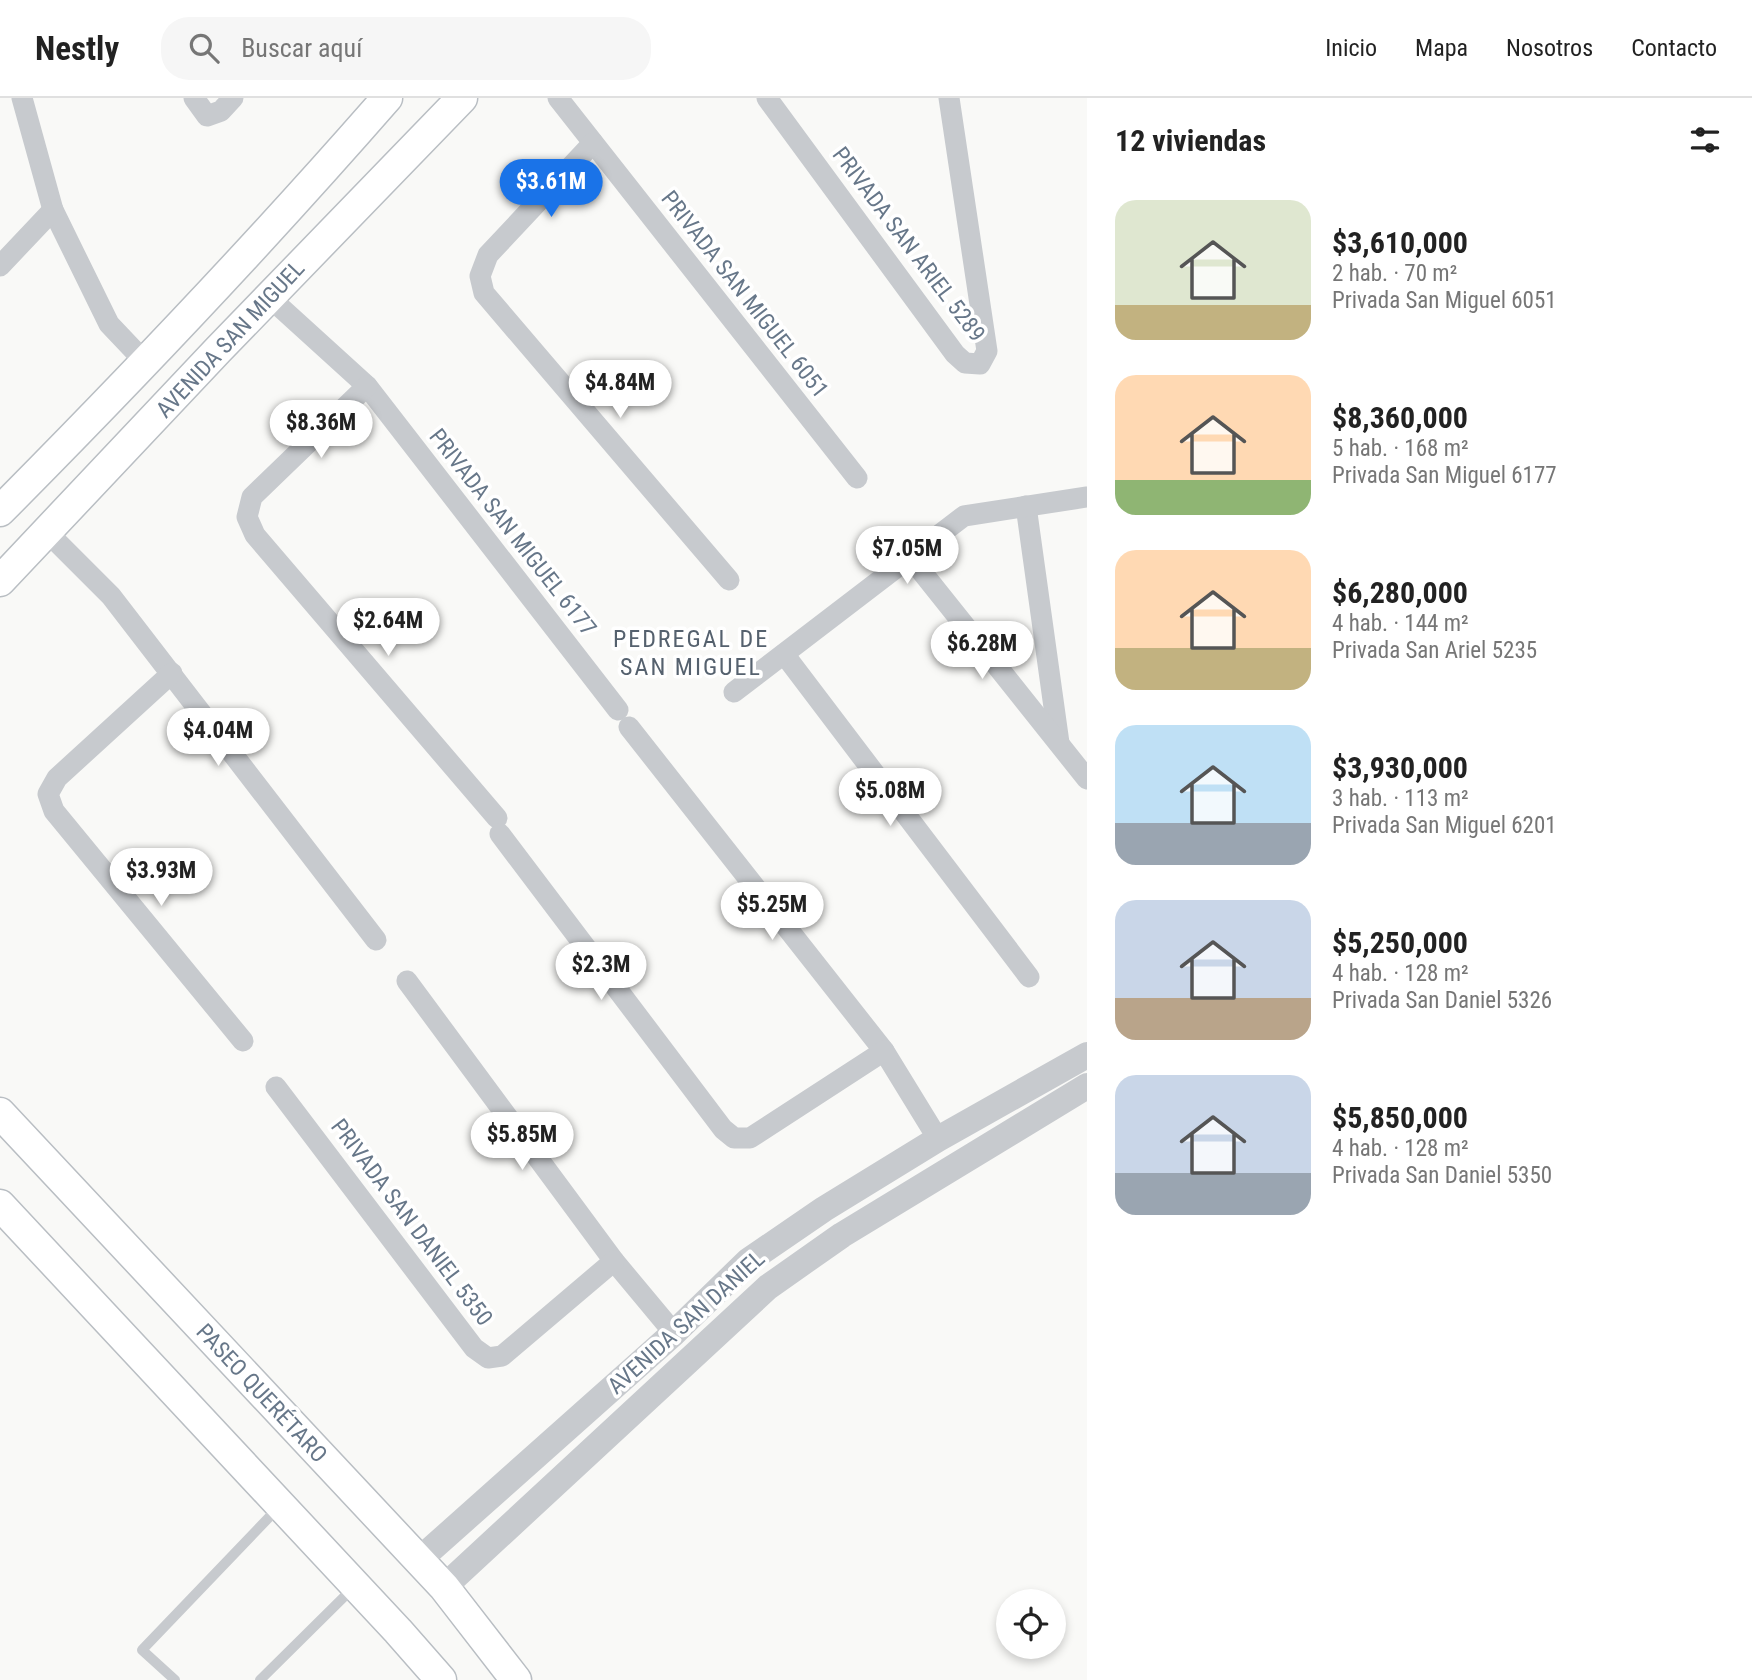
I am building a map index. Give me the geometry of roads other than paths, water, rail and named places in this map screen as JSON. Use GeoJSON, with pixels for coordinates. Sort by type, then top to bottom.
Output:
{"type":"FeatureCollection","features":[{"type":"Feature","properties":{"kind":"main road","name":"AVENIDA SAN MIGUEL"},"geometry":{"type":"LineString","coordinates":[[0,511],[145,362],[307,189],[387,98]]}},
{"type":"Feature","properties":{"kind":"main road","name":"AVENIDA SAN MIGUEL"},"geometry":{"type":"LineString","coordinates":[[0,581],[462,98]]}},
{"type":"Feature","properties":{"kind":"main road","name":"PASEO QUERÉTARO"},"geometry":{"type":"LineString","coordinates":[[0,1113],[444,1587],[516,1680]]}},
{"type":"Feature","properties":{"kind":"main road"},"geometry":{"type":"LineString","coordinates":[[0,1205],[441,1680]]}},
{"type":"Feature","properties":{"kind":"street"},"geometry":{"type":"LineString","coordinates":[[22,98],[53,211],[109,324],[145,362]]}},
{"type":"Feature","properties":{"kind":"street"},"geometry":{"type":"LineString","coordinates":[[194,98],[207,116],[221,111],[233,98]]}},
{"type":"Feature","properties":{"kind":"street","name":"PRIVADA SAN MIGUEL 6051"},"geometry":{"type":"LineString","coordinates":[[558,98],[857,478]]}},
{"type":"Feature","properties":{"kind":"street","name":"PRIVADA SAN ARIEL 5289"},"geometry":{"type":"LineString","coordinates":[[767,98],[955,354],[965,363],[980,364],[987,351],[949,98]]}},
{"type":"Feature","properties":{"kind":"street"},"geometry":{"type":"LineString","coordinates":[[593,143],[488,255],[480,276],[484,293],[729,580]]}},
{"type":"Feature","properties":{"kind":"street"},"geometry":{"type":"LineString","coordinates":[[0,266],[53,211]]}},
{"type":"Feature","properties":{"kind":"street","name":"PRIVADA SAN MIGUEL 6177"},"geometry":{"type":"LineString","coordinates":[[269,298],[367,386],[884,1051],[938,1139]]}},
{"type":"Feature","properties":{"kind":"street"},"geometry":{"type":"LineString","coordinates":[[367,386],[252,497],[247,517],[255,535],[498,826],[723,1129],[734,1138],[750,1138],[884,1051]]}},
{"type":"Feature","properties":{"kind":"street"},"geometry":{"type":"LineString","coordinates":[[734,692],[964,516],[1087,497]]}},
{"type":"Feature","properties":{"kind":"street"},"geometry":{"type":"LineString","coordinates":[[1026,506],[1059,743]]}},
{"type":"Feature","properties":{"kind":"street"},"geometry":{"type":"LineString","coordinates":[[48,533],[111,596],[376,940]]}},
{"type":"Feature","properties":{"kind":"street"},"geometry":{"type":"LineString","coordinates":[[910,557],[1087,779]]}},
{"type":"Feature","properties":{"kind":"street"},"geometry":{"type":"LineString","coordinates":[[784,654],[1029,977]]}},
{"type":"Feature","properties":{"kind":"street"},"geometry":{"type":"LineString","coordinates":[[172,673],[57,778],[48,794],[54,811],[243,1041]]}},
{"type":"Feature","properties":{"kind":"street"},"geometry":{"type":"LineString","coordinates":[[407,981],[614,1261],[674,1333]]}},
{"type":"Feature","properties":{"kind":"street","name":"AVENIDA SAN DANIEL"},"geometry":{"type":"LineString","coordinates":[[419,1560],[674,1333],[748,1261],[824,1209],[938,1139],[1087,1055]]}},
{"type":"Feature","properties":{"kind":"street","name":"AVENIDA SAN DANIEL"},"geometry":{"type":"LineString","coordinates":[[444,1587],[768,1287],[842,1235],[1087,1086]]}},
{"type":"Feature","properties":{"kind":"street","name":"PRIVADA SAN DANIEL 5350"},"geometry":{"type":"LineString","coordinates":[[276,1087],[474,1348],[488,1358],[502,1356],[614,1261]]}},
{"type":"Feature","properties":{"kind":"street"},"geometry":{"type":"LineString","coordinates":[[824,1209],[842,1235]]}},
{"type":"Feature","properties":{"kind":"lane"},"geometry":{"type":"LineString","coordinates":[[175,1680],[142,1650],[280,1506]]}},
{"type":"Feature","properties":{"kind":"lane"},"geometry":{"type":"LineString","coordinates":[[260,1680],[355,1586]]}},
{"type":"Feature","properties":{"kind":"district","name":"PEDREGAL DE SAN MIGUEL"},"geometry":{"type":"Point","coordinates":[691,653]}}]}
